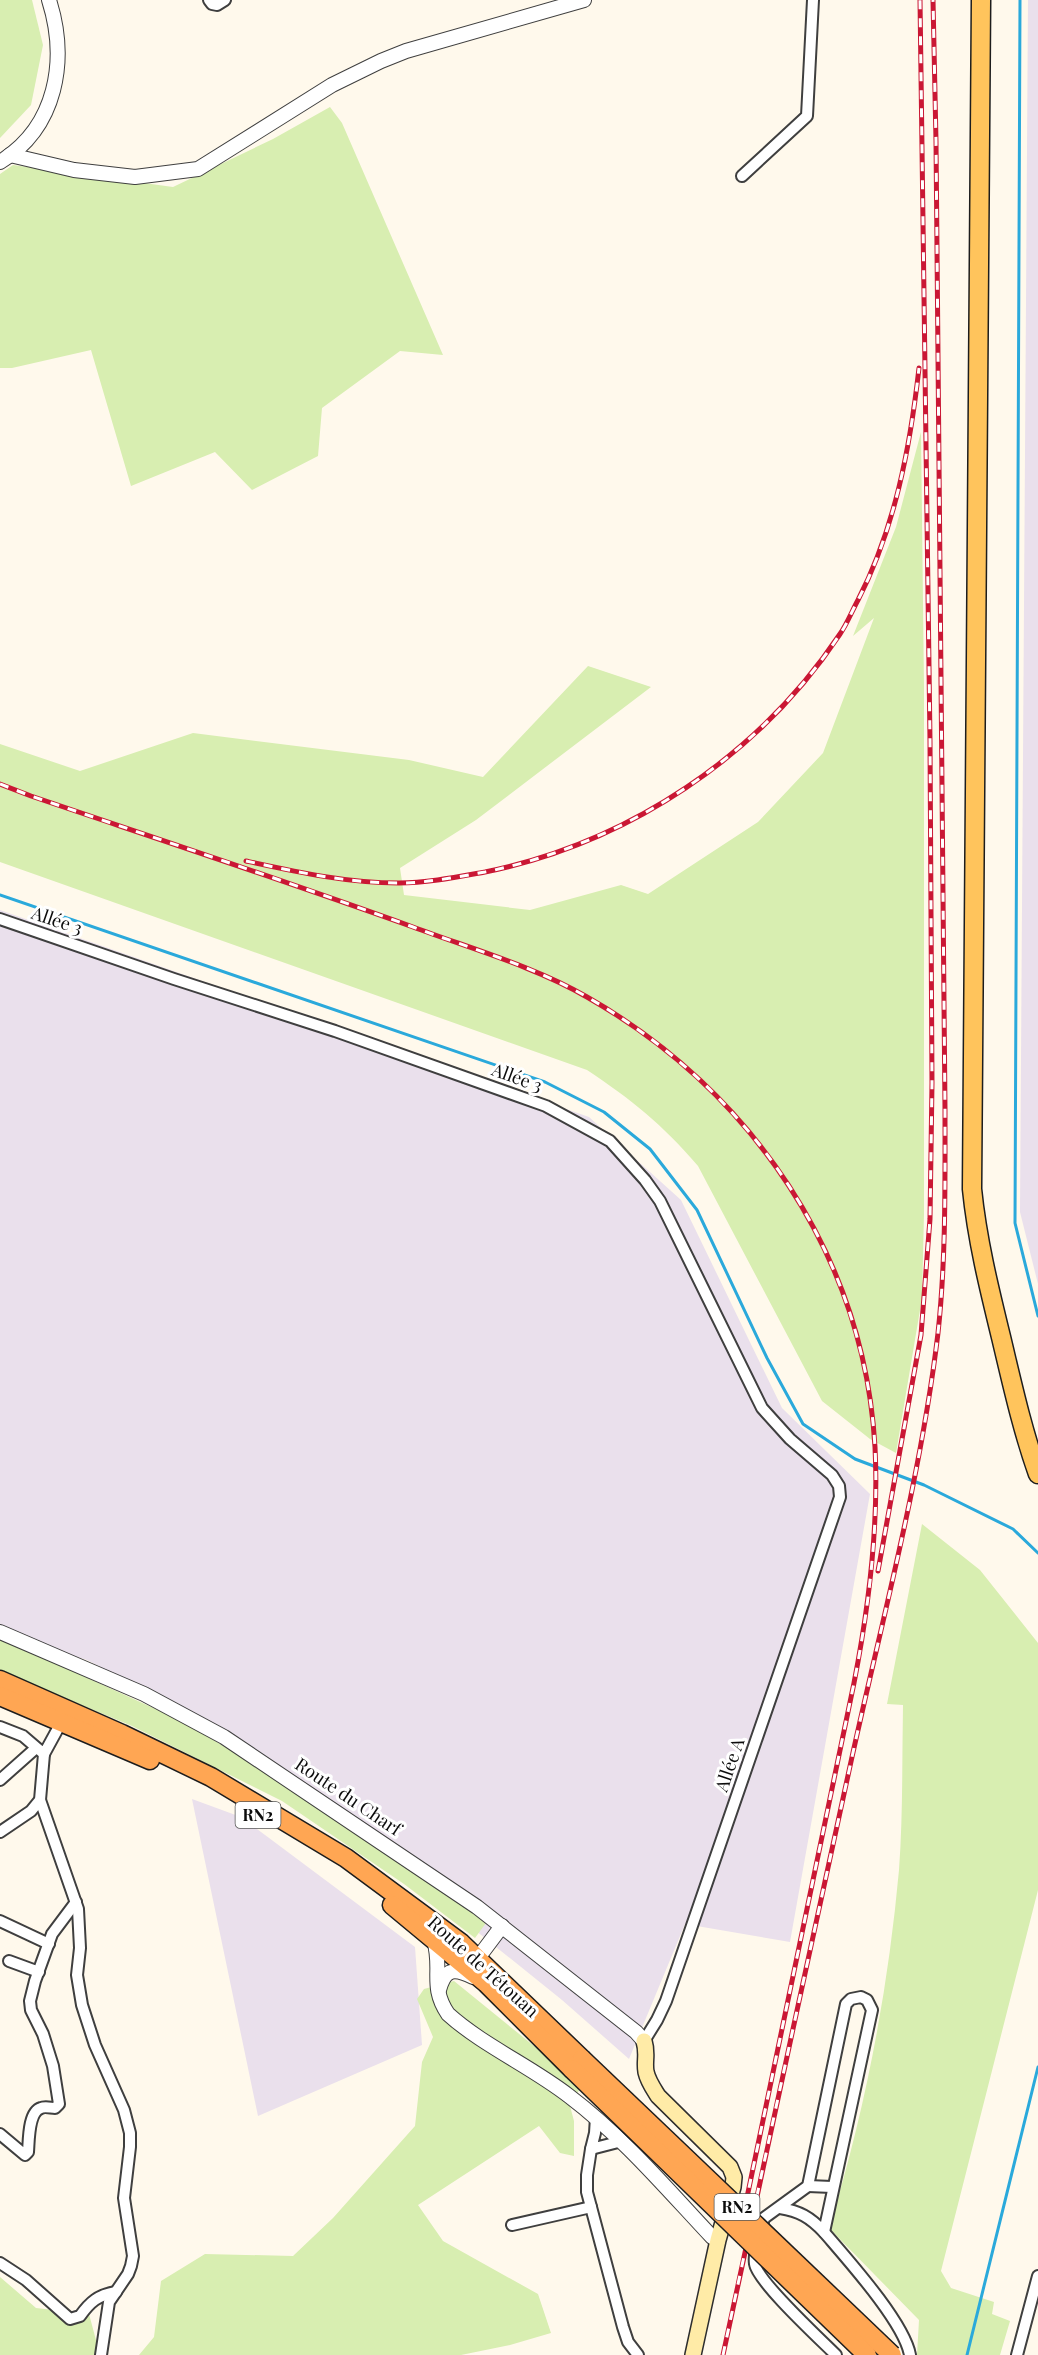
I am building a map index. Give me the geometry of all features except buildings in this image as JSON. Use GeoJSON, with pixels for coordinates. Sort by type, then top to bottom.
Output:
{"type":"FeatureCollection","features":[{"type":"Feature","properties":{"kind":"highway","name":"Route de Tétouan"},"geometry":{"type":"LineString","coordinates":[[0,1680],[122,1734],[211,1777],[346,1858],[401,1897],[478,1958],[577,2064],[867,2355]]}},
{"type":"Feature","properties":{"kind":"highway","name":"Route de Tétouan"},"geometry":{"type":"LineString","coordinates":[[0,1696],[176,1772],[254,1812],[357,1879],[486,1983],[892,2355]]}},
{"type":"Feature","properties":{"kind":"main road"},"geometry":{"type":"LineString","coordinates":[[981,0],[972,1189],[986,1276],[1021,1417],[1038,1474]]}},
{"type":"Feature","properties":{"kind":"main road"},"geometry":{"type":"LineString","coordinates":[[644,2041],[647,2051],[647,2076],[658,2096],[720,2155],[733,2172],[734,2187],[718,2240],[693,2355]]}},
{"type":"Feature","properties":{"kind":"street"},"geometry":{"type":"LineString","coordinates":[[5,158],[36,129],[53,93],[59,60],[58,34],[49,0]]}},
{"type":"Feature","properties":{"kind":"street"},"geometry":{"type":"LineString","coordinates":[[209,0],[212,4],[218,5],[225,0]]}},
{"type":"Feature","properties":{"kind":"street"},"geometry":{"type":"LineString","coordinates":[[5,158],[74,170],[135,177],[198,169],[332,85],[381,61],[406,51],[584,0]]}},
{"type":"Feature","properties":{"kind":"street"},"geometry":{"type":"LineString","coordinates":[[742,177],[807,116],[813,0]]}},
{"type":"Feature","properties":{"kind":"street","name":"Allée 3"},"geometry":{"type":"LineString","coordinates":[[0,919],[456,1073],[546,1106],[610,1141],[645,1180],[660,1202],[762,1408],[790,1439],[832,1474],[839,1486],[840,1497]]}},
{"type":"Feature","properties":{"kind":"street","name":"Allée A"},"geometry":{"type":"LineString","coordinates":[[644,2041],[666,2001],[840,1497]]}},
{"type":"Feature","properties":{"kind":"street","name":"Route du Charf"},"geometry":{"type":"LineString","coordinates":[[0,1632],[144,1694],[224,1737],[433,1876],[502,1926],[636,2032],[644,2041]]}},
{"type":"Feature","properties":{"kind":"street"},"geometry":{"type":"LineString","coordinates":[[0,1780],[40,1751],[62,1721]]}},
{"type":"Feature","properties":{"kind":"street"},"geometry":{"type":"LineString","coordinates":[[0,1727],[23,1736],[40,1751],[40,1800],[76,1902],[80,1931],[77,1975],[82,2005],[95,2045],[124,2110],[130,2133],[124,2198],[133,2256],[128,2274],[109,2302],[105,2315],[101,2355]]}},
{"type":"Feature","properties":{"kind":"street"},"geometry":{"type":"LineString","coordinates":[[0,1832],[31,1812],[40,1800]]}},
{"type":"Feature","properties":{"kind":"street"},"geometry":{"type":"LineString","coordinates":[[0,2134],[25,2155],[28,2150],[32,2116],[37,2109],[55,2108],[59,2104],[53,2066],[43,2034],[31,2010],[32,1994],[52,1934],[76,1902]]}},
{"type":"Feature","properties":{"kind":"street"},"geometry":{"type":"LineString","coordinates":[[0,1921],[49,1944]]}},
{"type":"Feature","properties":{"kind":"street"},"geometry":{"type":"LineString","coordinates":[[478,1958],[502,1926]]}},
{"type":"Feature","properties":{"kind":"street"},"geometry":{"type":"LineString","coordinates":[[434,1940],[439,1960],[437,1995],[448,2014],[567,2094],[596,2117],[622,2141],[712,2237],[718,2240]]}},
{"type":"Feature","properties":{"kind":"street"},"geometry":{"type":"LineString","coordinates":[[9,1960],[39,1972]]}},
{"type":"Feature","properties":{"kind":"street"},"geometry":{"type":"LineString","coordinates":[[437,1995],[442,1979],[453,1971],[461,1971],[486,1983]]}},
{"type":"Feature","properties":{"kind":"street"},"geometry":{"type":"LineString","coordinates":[[824,2232],[872,2010],[871,2004],[861,1997],[851,1999],[846,2004],[808,2186],[764,2218],[755,2260],[756,2269],[769,2287],[836,2355]]}},
{"type":"Feature","properties":{"kind":"street"},"geometry":{"type":"LineString","coordinates":[[596,2117],[586,2184],[623,2327],[628,2342],[638,2355]]}},
{"type":"Feature","properties":{"kind":"street"},"geometry":{"type":"LineString","coordinates":[[591,2149],[622,2141]]}},
{"type":"Feature","properties":{"kind":"street"},"geometry":{"type":"LineString","coordinates":[[808,2186],[832,2187]]}},
{"type":"Feature","properties":{"kind":"street"},"geometry":{"type":"LineString","coordinates":[[512,2225],[591,2207]]}},
{"type":"Feature","properties":{"kind":"street"},"geometry":{"type":"LineString","coordinates":[[780,2208],[803,2214],[812,2219],[824,2232],[894,2320],[908,2344],[910,2355]]}},
{"type":"Feature","properties":{"kind":"street"},"geometry":{"type":"LineString","coordinates":[[0,2263],[26,2280],[70,2319],[78,2318],[89,2304],[101,2295],[116,2292]]}},
{"type":"Feature","properties":{"kind":"street"},"geometry":{"type":"LineString","coordinates":[[1017,2355],[1038,2276]]}},
{"type":"Feature","properties":{"kind":"shaded area"},"geometry":{"type":"Polygon","coordinates":[[[1028,0],[1038,0],[1038,1284],[1020,1212],[1028,0]]]}},
{"type":"Feature","properties":{"kind":"shaded area"},"geometry":{"type":"Polygon","coordinates":[[[0,910],[589,1117],[681,1200],[782,1408],[870,1494],[790,1942],[685,1924],[629,2059],[562,2000],[235,1737],[87,1660],[0,1633],[0,910]]]}},
{"type":"Feature","properties":{"kind":"shaded area"},"geometry":{"type":"Polygon","coordinates":[[[192,1799],[241,1817],[415,1947],[422,2045],[258,2116],[192,1799]]]}},
{"type":"Feature","properties":{"kind":"green space"},"geometry":{"type":"Polygon","coordinates":[[[0,0],[32,0],[43,45],[31,105],[0,138],[0,0]]]}},
{"type":"Feature","properties":{"kind":"green space"},"geometry":{"type":"Polygon","coordinates":[[[330,107],[342,123],[443,355],[400,351],[322,408],[318,456],[252,490],[215,452],[131,486],[91,350],[12,368],[0,368],[0,174],[13,165],[173,187],[273,139],[330,107]]]}},
{"type":"Feature","properties":{"kind":"green space"},"geometry":{"type":"Polygon","coordinates":[[[921,432],[924,688],[922,1298],[896,1453],[870,1439],[822,1401],[698,1166],[659,1125],[632,1102],[587,1070],[0,862],[0,744],[80,771],[193,733],[409,760],[483,777],[588,666],[651,687],[476,820],[400,868],[404,895],[530,910],[621,885],[648,894],[758,822],[823,753],[874,618],[853,636],[896,527],[921,432]]]}},
{"type":"Feature","properties":{"kind":"green space"},"geometry":{"type":"Polygon","coordinates":[[[922,1524],[980,1570],[1038,1643],[1038,1890],[941,2271],[951,2288],[994,2302],[992,2314],[1010,2321],[1000,2355],[917,2355],[919,2320],[829,2228],[864,2096],[882,2006],[888,1961],[899,1870],[903,1705],[887,1704],[922,1524]]]}},
{"type":"Feature","properties":{"kind":"green space"},"geometry":{"type":"Polygon","coordinates":[[[0,1638],[184,1722],[284,1783],[409,1867],[486,1923],[475,1938],[404,1884],[282,1801],[132,1726],[0,1671],[0,1638]]]}},
{"type":"Feature","properties":{"kind":"green space"},"geometry":{"type":"Polygon","coordinates":[[[454,1981],[582,2085],[570,2106],[574,2121],[574,2156],[560,2153],[539,2126],[418,2205],[443,2241],[538,2294],[551,2333],[510,2345],[461,2355],[139,2355],[154,2337],[161,2281],[205,2254],[293,2256],[333,2218],[415,2126],[422,2062],[433,2037],[417,1999],[424,1989],[454,1981]]]}},
{"type":"Feature","properties":{"kind":"green space"},"geometry":{"type":"Polygon","coordinates":[[[0,2277],[36,2308],[89,2314],[100,2355],[0,2355],[0,2277]]]}},
{"type":"Feature","properties":{"kind":"waterway"},"geometry":{"type":"LineString","coordinates":[[1020,0],[1015,1223],[1038,1316]]}},
{"type":"Feature","properties":{"kind":"waterway"},"geometry":{"type":"LineString","coordinates":[[0,895],[545,1082],[604,1112],[650,1149],[697,1210],[767,1358],[803,1424],[855,1459],[924,1485],[1013,1529],[1038,1553]]}},
{"type":"Feature","properties":{"kind":"waterway"},"geometry":{"type":"LineString","coordinates":[[967,2355],[1038,2067]]}},
{"type":"Feature","properties":{"kind":"railway"},"geometry":{"type":"LineString","coordinates":[[878,1571],[921,1335],[930,1219],[932,1083],[930,740],[920,0]]}},
{"type":"Feature","properties":{"kind":"railway"},"geometry":{"type":"LineString","coordinates":[[723,2355],[911,1493],[931,1386],[941,1305],[945,1222],[945,1110],[933,0]]}},
{"type":"Feature","properties":{"kind":"railway"},"geometry":{"type":"LineString","coordinates":[[246,861],[303,873],[380,883],[410,883],[453,878],[538,858],[589,840],[639,816],[686,788],[730,755],[770,719],[807,678],[845,626],[871,573],[891,516],[906,458],[919,368]]}},
{"type":"Feature","properties":{"kind":"railway"},"geometry":{"type":"LineString","coordinates":[[0,784],[502,959],[546,976],[587,997],[646,1035],[700,1080],[748,1130],[789,1186],[823,1245],[849,1309],[866,1377],[875,1447],[876,1477],[872,1566],[854,1683],[740,2231]]}}]}
